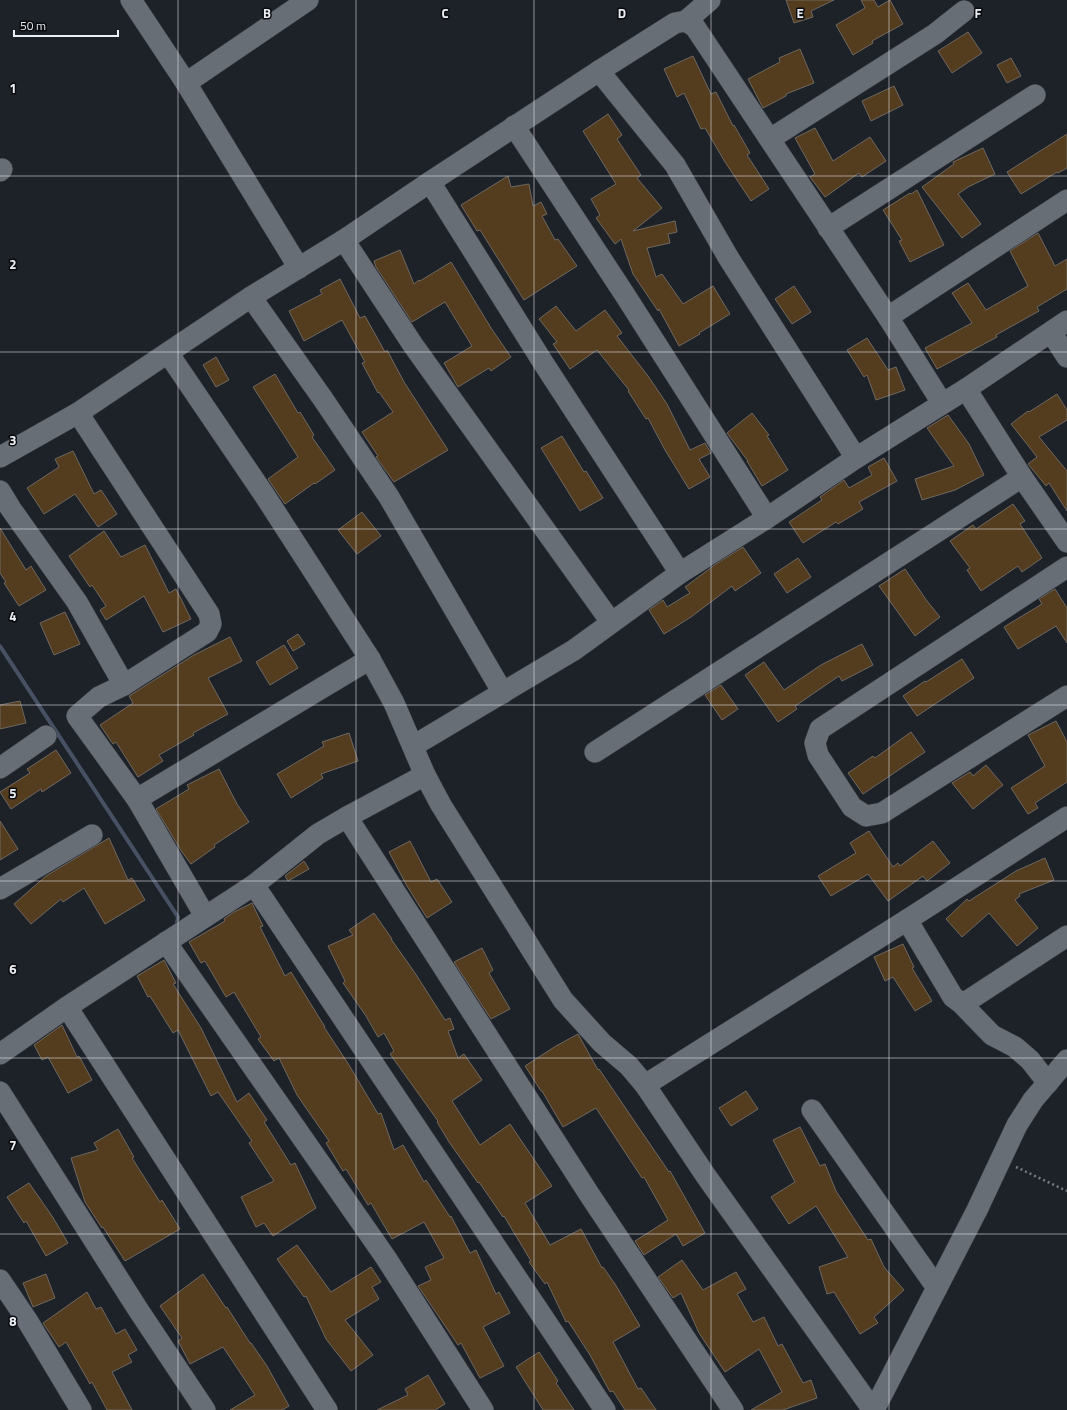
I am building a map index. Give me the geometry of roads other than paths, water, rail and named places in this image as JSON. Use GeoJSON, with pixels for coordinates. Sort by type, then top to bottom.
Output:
{"type":"FeatureCollection","features":[{"type":"Feature","properties":{"kind":"street"},"geometry":{"type":"LineString","coordinates":[[130,0],[186,83],[299,268]]}},
{"type":"Feature","properties":{"kind":"street"},"geometry":{"type":"LineString","coordinates":[[186,83],[308,0]]}},
{"type":"Feature","properties":{"kind":"street"},"geometry":{"type":"LineString","coordinates":[[0,457],[78,413],[251,297],[344,240],[599,71],[674,23],[686,21],[710,0]]}},
{"type":"Feature","properties":{"kind":"street"},"geometry":{"type":"LineString","coordinates":[[770,139],[935,34],[964,12]]}},
{"type":"Feature","properties":{"kind":"street"},"geometry":{"type":"LineString","coordinates":[[686,21],[695,27],[888,317],[942,403]]}},
{"type":"Feature","properties":{"kind":"street"},"geometry":{"type":"LineString","coordinates":[[599,71],[675,165],[728,257],[856,458]]}},
{"type":"Feature","properties":{"kind":"street"},"geometry":{"type":"LineString","coordinates":[[828,228],[1035,95]]}},
{"type":"Feature","properties":{"kind":"street"},"geometry":{"type":"LineString","coordinates":[[514,126],[767,518]]}},
{"type":"Feature","properties":{"kind":"street"},"geometry":{"type":"LineString","coordinates":[[430,182],[544,364],[680,573]]}},
{"type":"Feature","properties":{"kind":"street"},"geometry":{"type":"LineString","coordinates":[[888,317],[1067,200]]}},
{"type":"Feature","properties":{"kind":"street"},"geometry":{"type":"LineString","coordinates":[[344,240],[413,345],[611,622]]}},
{"type":"Feature","properties":{"kind":"street"},"geometry":{"type":"LineString","coordinates":[[251,297],[323,399],[389,497],[503,693]]}},
{"type":"Feature","properties":{"kind":"street"},"geometry":{"type":"LineString","coordinates":[[413,746],[574,650],[680,573],[767,518],[856,458],[966,389],[1059,327],[1067,357]]}},
{"type":"Feature","properties":{"kind":"street"},"geometry":{"type":"LineString","coordinates":[[168,353],[265,496],[370,659],[394,702],[425,774],[441,805],[563,1000],[602,1044],[629,1066],[645,1085],[706,1176],[874,1410],[977,1210],[999,1160],[1017,1125],[1033,1100],[1067,1060]]}},
{"type":"Feature","properties":{"kind":"street"},"geometry":{"type":"LineString","coordinates":[[966,389],[1022,477],[1067,542]]}},
{"type":"Feature","properties":{"kind":"street"},"geometry":{"type":"LineString","coordinates":[[78,413],[210,614],[212,624],[207,632],[124,685],[98,697],[77,716],[137,799],[205,916]]}},
{"type":"Feature","properties":{"kind":"street"},"geometry":{"type":"LineString","coordinates":[[595,752],[1022,477]]}},
{"type":"Feature","properties":{"kind":"street"},"geometry":{"type":"LineString","coordinates":[[0,491],[5,513],[77,602],[124,685]]}},
{"type":"Feature","properties":{"kind":"street"},"geometry":{"type":"LineString","coordinates":[[1067,567],[820,729],[815,743],[818,755],[852,807],[866,816],[882,813],[1067,696]]}},
{"type":"Feature","properties":{"kind":"street"},"geometry":{"type":"LineString","coordinates":[[137,799],[370,659]]}},
{"type":"Feature","properties":{"kind":"street"},"geometry":{"type":"LineString","coordinates":[[0,768],[46,736]]}},
{"type":"Feature","properties":{"kind":"street"},"geometry":{"type":"LineString","coordinates":[[0,1054],[67,1007],[254,885],[318,834],[425,774]]}},
{"type":"Feature","properties":{"kind":"street"},"geometry":{"type":"LineString","coordinates":[[346,817],[581,1181],[733,1410]]}},
{"type":"Feature","properties":{"kind":"street"},"geometry":{"type":"LineString","coordinates":[[645,1085],[1067,817]]}},
{"type":"Feature","properties":{"kind":"street"},"geometry":{"type":"LineString","coordinates":[[0,889],[92,835]]}},
{"type":"Feature","properties":{"kind":"street"},"geometry":{"type":"LineString","coordinates":[[254,885],[606,1410]]}},
{"type":"Feature","properties":{"kind":"street"},"geometry":{"type":"LineString","coordinates":[[907,920],[953,997],[961,1003],[992,1035],[1015,1047],[1030,1060],[1048,1083]]}},
{"type":"Feature","properties":{"kind":"street"},"geometry":{"type":"LineString","coordinates":[[961,1003],[969,1000],[1067,936]]}},
{"type":"Feature","properties":{"kind":"street"},"geometry":{"type":"LineString","coordinates":[[166,942],[386,1258],[483,1410]]}},
{"type":"Feature","properties":{"kind":"street"},"geometry":{"type":"LineString","coordinates":[[67,1007],[327,1410]]}},
{"type":"Feature","properties":{"kind":"street"},"geometry":{"type":"LineString","coordinates":[[0,1092],[137,1308],[205,1410]]}},
{"type":"Feature","properties":{"kind":"street"},"geometry":{"type":"LineString","coordinates":[[812,1110],[937,1288]]}},
{"type":"Feature","properties":{"kind":"street"},"geometry":{"type":"LineString","coordinates":[[0,1280],[27,1320],[81,1410]]}},
{"type":"Feature","properties":{"kind":"waterway"},"geometry":{"type":"LineString","coordinates":[[0,646],[178,917],[176,928]]}}]}
